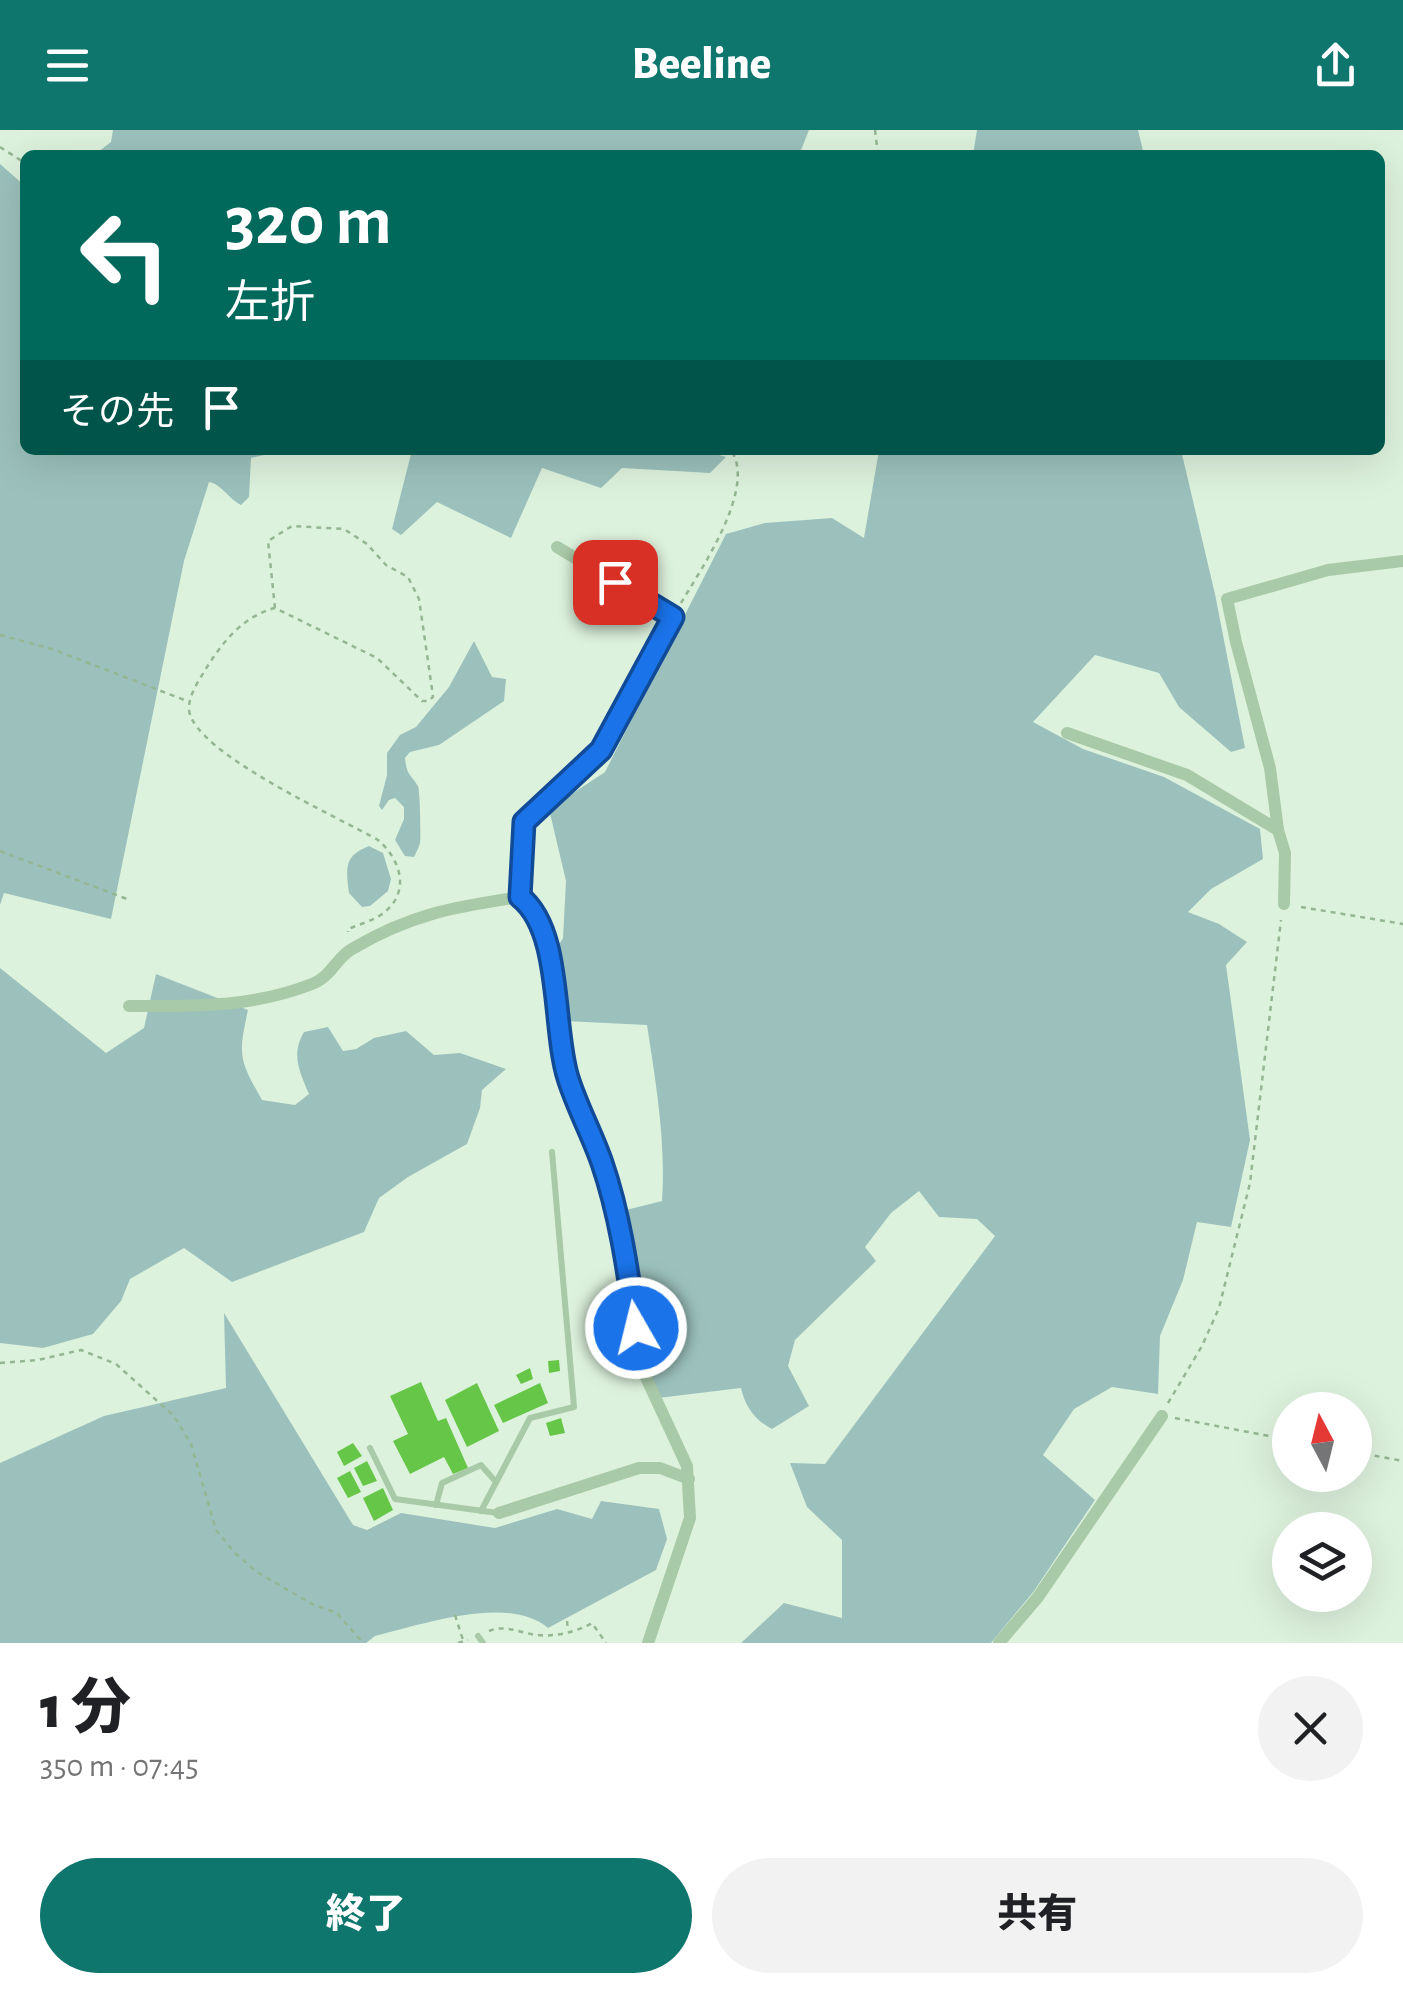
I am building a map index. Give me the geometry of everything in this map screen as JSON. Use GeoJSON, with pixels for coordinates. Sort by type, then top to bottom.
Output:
{"type":"FeatureCollection","features":[{"type":"Feature","properties":{"kind":"street"},"geometry":{"type":"LineString","coordinates":[[520,897],[524,822],[601,750],[673,617],[557,547]]}},
{"type":"Feature","properties":{"kind":"street"},"geometry":{"type":"LineString","coordinates":[[1284,904],[1285,853],[1270,768],[1228,599],[1328,570],[1403,562]]}},
{"type":"Feature","properties":{"kind":"street"},"geometry":{"type":"LineString","coordinates":[[1066,733],[1187,774],[1278,830]]}},
{"type":"Feature","properties":{"kind":"street"},"geometry":{"type":"LineString","coordinates":[[129,1006],[234,1006],[315,983],[330,973],[346,952],[418,916],[520,897],[534,908],[546,946],[566,1074],[602,1164],[628,1272],[643,1371],[658,1409],[676,1438],[689,1479],[690,1518],[648,1643]]}},
{"type":"Feature","properties":{"kind":"street"},"geometry":{"type":"LineString","coordinates":[[999,1643],[1038,1597],[1162,1416]]}},
{"type":"Feature","properties":{"kind":"street"},"geometry":{"type":"LineString","coordinates":[[500,1513],[639,1468],[660,1468],[689,1479]]}},
{"type":"Feature","properties":{"kind":"lane"},"geometry":{"type":"LineString","coordinates":[[481,1511],[530,1418],[574,1406],[552,1152]]}},
{"type":"Feature","properties":{"kind":"lane"},"geometry":{"type":"LineString","coordinates":[[370,1448],[394,1499],[500,1513]]}},
{"type":"Feature","properties":{"kind":"lane"},"geometry":{"type":"LineString","coordinates":[[436,1505],[442,1483],[481,1466],[496,1482]]}},
{"type":"Feature","properties":{"kind":"path"},"geometry":{"type":"LineString","coordinates":[[673,617],[722,530],[738,482],[737,455]]}},
{"type":"Feature","properties":{"kind":"path"},"geometry":{"type":"LineString","coordinates":[[276,608],[268,540],[292,526],[344,529],[415,586],[433,697],[428,701],[422,701],[377,658],[276,608],[259,612],[220,645],[190,702],[194,725],[232,757],[390,850],[398,864],[400,882],[395,898],[386,912],[348,929],[346,952]]}},
{"type":"Feature","properties":{"kind":"path"},"geometry":{"type":"LineString","coordinates":[[0,634],[52,649],[190,702]]}},
{"type":"Feature","properties":{"kind":"path"},"geometry":{"type":"LineString","coordinates":[[0,851],[127,899]]}},
{"type":"Feature","properties":{"kind":"path"},"geometry":{"type":"LineString","coordinates":[[1272,1437],[1162,1416],[1219,1308],[1250,1182],[1284,904],[1403,924]]}},
{"type":"Feature","properties":{"kind":"path"},"geometry":{"type":"LineString","coordinates":[[0,1363],[38,1360],[81,1350],[116,1364],[174,1416],[191,1444],[216,1530],[235,1553],[257,1572],[312,1604],[337,1613],[363,1643]]}},
{"type":"Feature","properties":{"kind":"path"},"geometry":{"type":"LineString","coordinates":[[1372,1455],[1403,1461]]}},
{"type":"Feature","properties":{"kind":"path"},"geometry":{"type":"LineString","coordinates":[[455,1615],[461,1642],[480,1639],[499,1626],[539,1636],[568,1633],[592,1623],[606,1643]]}},
{"type":"Feature","properties":{"kind":"path"},"geometry":{"type":"LineString","coordinates":[[567,1620],[568,1633]]}},
{"type":"Feature","properties":{"kind":"shaded area"},"geometry":{"type":"Polygon","coordinates":[[[113,130],[809,130],[801,150],[101,150],[111,142],[113,130]]]}},
{"type":"Feature","properties":{"kind":"shaded area"},"geometry":{"type":"Polygon","coordinates":[[[977,130],[1138,130],[1143,150],[974,150],[977,130]]]}},
{"type":"Feature","properties":{"kind":"shaded area"},"geometry":{"type":"Polygon","coordinates":[[[0,164],[20,182],[20,455],[264,455],[251,458],[249,497],[241,505],[209,482],[184,561],[111,919],[4,893],[0,905],[0,164]]]}},
{"type":"Feature","properties":{"kind":"shaded area"},"geometry":{"type":"Polygon","coordinates":[[[411,455],[726,457],[710,473],[622,468],[601,488],[542,468],[511,538],[437,502],[401,535],[392,529],[411,455]]]}},
{"type":"Feature","properties":{"kind":"shaded area"},"geometry":{"type":"Polygon","coordinates":[[[878,455],[1182,455],[1245,748],[1231,752],[1179,707],[1159,673],[1095,655],[1033,722],[1083,749],[1164,777],[1260,829],[1263,859],[1211,889],[1188,912],[1219,924],[1247,942],[1226,965],[1250,1140],[1231,1227],[1197,1222],[1183,1280],[1160,1336],[1158,1394],[1112,1387],[1074,1409],[1043,1455],[1095,1500],[1034,1591],[991,1643],[741,1643],[784,1603],[842,1618],[842,1540],[807,1507],[790,1463],[825,1464],[995,1236],[977,1219],[939,1217],[919,1191],[891,1213],[865,1247],[876,1261],[795,1340],[788,1366],[809,1406],[772,1429],[752,1413],[741,1388],[658,1398],[646,1361],[636,1274],[622,1211],[662,1201],[661,1135],[647,1025],[565,1021],[555,951],[563,938],[566,881],[549,809],[605,772],[726,534],[765,523],[832,518],[864,538],[878,455]]]}},
{"type":"Feature","properties":{"kind":"shaded area"},"geometry":{"type":"Polygon","coordinates":[[[474,641],[492,677],[506,679],[504,701],[439,745],[410,752],[405,758],[419,789],[420,844],[414,857],[405,856],[395,840],[404,819],[404,807],[395,798],[382,810],[379,806],[387,775],[387,753],[400,735],[416,727],[449,687],[474,641]]]}},
{"type":"Feature","properties":{"kind":"shaded area"},"geometry":{"type":"Polygon","coordinates":[[[369,846],[383,853],[391,879],[388,891],[370,906],[362,907],[349,893],[347,869],[351,858],[369,846]]]}},
{"type":"Feature","properties":{"kind":"shaded area"},"geometry":{"type":"Polygon","coordinates":[[[0,968],[106,1053],[144,1028],[156,974],[248,1010],[243,1057],[262,1100],[295,1105],[309,1094],[298,1063],[300,1040],[304,1032],[328,1027],[343,1051],[356,1049],[374,1038],[406,1031],[434,1055],[460,1053],[506,1069],[482,1090],[467,1144],[379,1198],[364,1232],[232,1282],[184,1248],[130,1279],[121,1301],[93,1334],[43,1348],[0,1343],[0,968]]]}},
{"type":"Feature","properties":{"kind":"shaded area"},"geometry":{"type":"Polygon","coordinates":[[[224,1313],[353,1525],[367,1530],[401,1513],[495,1528],[557,1509],[592,1519],[601,1501],[659,1509],[667,1539],[656,1570],[548,1628],[511,1613],[488,1613],[416,1625],[375,1636],[366,1643],[0,1643],[0,1463],[104,1416],[226,1388],[224,1313]]]}},
{"type":"Feature","properties":{"kind":"building"},"geometry":{"type":"Polygon","coordinates":[[[559,1360],[560,1371],[549,1373],[548,1361],[559,1360]]]}},
{"type":"Feature","properties":{"kind":"building"},"geometry":{"type":"Polygon","coordinates":[[[530,1368],[533,1379],[521,1384],[516,1375],[530,1368]]]}},
{"type":"Feature","properties":{"kind":"building"},"geometry":{"type":"Polygon","coordinates":[[[421,1382],[438,1421],[446,1418],[468,1468],[453,1474],[444,1457],[410,1474],[393,1441],[408,1434],[390,1396],[421,1382]]]}},
{"type":"Feature","properties":{"kind":"building"},"geometry":{"type":"Polygon","coordinates":[[[477,1383],[499,1431],[467,1447],[445,1400],[477,1383]]]}},
{"type":"Feature","properties":{"kind":"building"},"geometry":{"type":"Polygon","coordinates":[[[540,1383],[548,1403],[503,1423],[494,1405],[540,1383]]]}},
{"type":"Feature","properties":{"kind":"building"},"geometry":{"type":"Polygon","coordinates":[[[561,1418],[565,1433],[550,1436],[546,1423],[561,1418]]]}},
{"type":"Feature","properties":{"kind":"building"},"geometry":{"type":"Polygon","coordinates":[[[353,1443],[362,1456],[344,1466],[337,1452],[353,1443]]]}},
{"type":"Feature","properties":{"kind":"building"},"geometry":{"type":"Polygon","coordinates":[[[367,1461],[377,1481],[363,1486],[354,1468],[367,1461]]]}},
{"type":"Feature","properties":{"kind":"building"},"geometry":{"type":"Polygon","coordinates":[[[350,1471],[361,1492],[348,1498],[337,1478],[350,1471]]]}},
{"type":"Feature","properties":{"kind":"building"},"geometry":{"type":"Polygon","coordinates":[[[383,1488],[393,1510],[374,1521],[363,1498],[383,1488]]]}},
{"type":"Feature","properties":{"kind":"route"},"geometry":{"type":"LineString","coordinates":[[615,582],[673,617],[601,750],[524,822],[520,897],[534,908],[546,946],[566,1074],[602,1164],[628,1272],[636,1328]]}}]}
